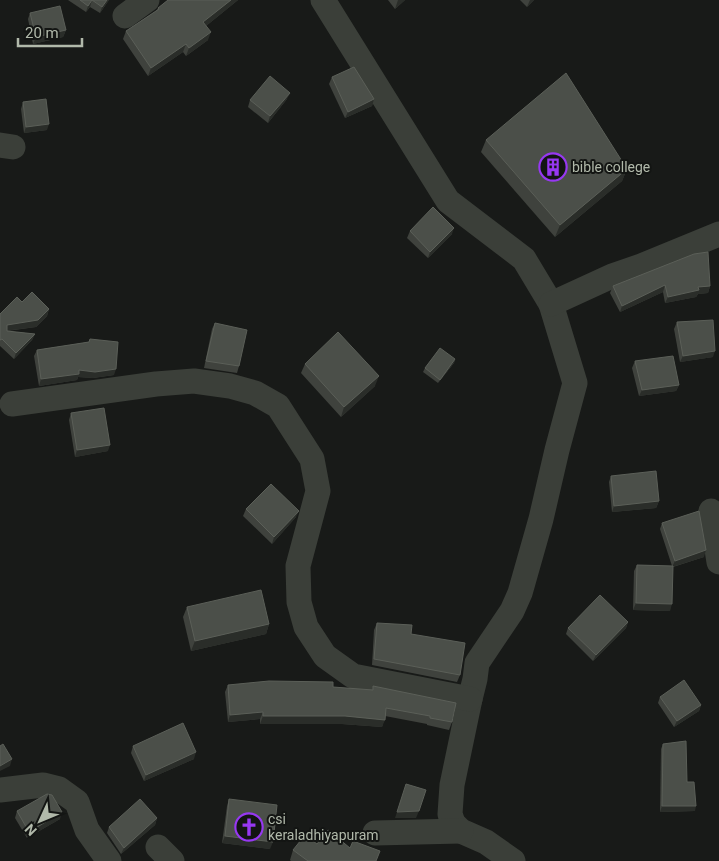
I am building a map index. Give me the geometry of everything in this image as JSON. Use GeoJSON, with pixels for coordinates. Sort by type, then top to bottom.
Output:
{"type":"FeatureCollection","features":[{"type":"Feature","properties":{"kind":"street"},"geometry":{"type":"LineString","coordinates":[[126,16],[146,0]]}},
{"type":"Feature","properties":{"kind":"street"},"geometry":{"type":"LineString","coordinates":[[323,0],[448,201],[524,259],[551,304],[576,383],[520,593],[512,611],[477,663],[476,679],[452,785],[450,814],[453,823],[461,831],[486,842],[513,861]]}},
{"type":"Feature","properties":{"kind":"street"},"geometry":{"type":"LineString","coordinates":[[551,304],[612,276],[719,234]]}},
{"type":"Feature","properties":{"kind":"street"},"geometry":{"type":"LineString","coordinates":[[12,404],[156,384],[194,381],[230,386],[255,393],[278,406],[312,459],[318,491],[298,566],[299,602],[306,627],[325,656],[353,676],[470,699]]}},
{"type":"Feature","properties":{"kind":"street"},"geometry":{"type":"LineString","coordinates":[[711,511],[719,562]]}},
{"type":"Feature","properties":{"kind":"street"},"geometry":{"type":"LineString","coordinates":[[0,790],[43,785],[59,789],[77,802],[87,830],[109,861]]}},
{"type":"Feature","properties":{"kind":"street"},"geometry":{"type":"LineString","coordinates":[[375,832],[461,831]]}},
{"type":"Feature","properties":{"kind":"building"},"geometry":{"type":"Polygon","coordinates":[[[80,0],[92,0],[88,6],[80,0]]]}},
{"type":"Feature","properties":{"kind":"building"},"geometry":{"type":"Polygon","coordinates":[[[92,0],[107,0],[102,7],[92,0]]]}},
{"type":"Feature","properties":{"kind":"building"},"geometry":{"type":"Polygon","coordinates":[[[168,0],[231,0],[203,22],[211,32],[189,48],[186,44],[151,68],[126,31],[159,9],[168,0]]]}},
{"type":"Feature","properties":{"kind":"building"},"geometry":{"type":"Polygon","coordinates":[[[60,6],[66,30],[36,37],[30,13],[60,6]]]}},
{"type":"Feature","properties":{"kind":"building"},"geometry":{"type":"Polygon","coordinates":[[[354,67],[374,99],[348,112],[332,77],[354,67]]]}},
{"type":"Feature","properties":{"kind":"building","name":"bible college"},"geometry":{"type":"Polygon","coordinates":[[[566,73],[627,169],[560,225],[486,140],[566,73]]]}},
{"type":"Feature","properties":{"kind":"building"},"geometry":{"type":"Polygon","coordinates":[[[270,76],[290,93],[270,116],[250,100],[270,76]]]}},
{"type":"Feature","properties":{"kind":"building"},"geometry":{"type":"Polygon","coordinates":[[[46,99],[49,124],[26,127],[23,102],[46,99]]]}},
{"type":"Feature","properties":{"kind":"building"},"geometry":{"type":"Polygon","coordinates":[[[433,207],[454,228],[430,252],[410,231],[433,207]]]}},
{"type":"Feature","properties":{"kind":"building"},"geometry":{"type":"Polygon","coordinates":[[[708,252],[710,286],[698,287],[699,290],[668,297],[665,285],[622,306],[613,286],[694,254],[708,252]]]}},
{"type":"Feature","properties":{"kind":"building"},"geometry":{"type":"Polygon","coordinates":[[[32,292],[49,309],[38,320],[7,325],[7,331],[35,334],[16,353],[2,339],[0,340],[0,314],[17,297],[22,302],[32,292]]]}},
{"type":"Feature","properties":{"kind":"building"},"geometry":{"type":"Polygon","coordinates":[[[713,320],[715,351],[683,356],[677,322],[713,320]]]}},
{"type":"Feature","properties":{"kind":"building"},"geometry":{"type":"Polygon","coordinates":[[[215,323],[247,330],[239,366],[206,361],[215,323]]]}},
{"type":"Feature","properties":{"kind":"building"},"geometry":{"type":"Polygon","coordinates":[[[338,332],[379,376],[344,407],[305,364],[338,332]]]}},
{"type":"Feature","properties":{"kind":"building"},"geometry":{"type":"Polygon","coordinates":[[[90,339],[118,342],[116,369],[95,372],[79,370],[79,374],[41,379],[37,350],[89,342],[90,339]]]}},
{"type":"Feature","properties":{"kind":"building"},"geometry":{"type":"Polygon","coordinates":[[[440,348],[455,359],[440,380],[425,368],[440,348]]]}},
{"type":"Feature","properties":{"kind":"building"},"geometry":{"type":"Polygon","coordinates":[[[673,356],[679,385],[642,390],[635,361],[673,356]]]}},
{"type":"Feature","properties":{"kind":"building"},"geometry":{"type":"Polygon","coordinates":[[[104,408],[110,445],[77,450],[71,413],[104,408]]]}},
{"type":"Feature","properties":{"kind":"building"},"geometry":{"type":"Polygon","coordinates":[[[656,471],[659,501],[614,506],[611,476],[656,471]]]}},
{"type":"Feature","properties":{"kind":"building"},"geometry":{"type":"Polygon","coordinates":[[[271,484],[299,511],[274,537],[246,509],[271,484]]]}},
{"type":"Feature","properties":{"kind":"building"},"geometry":{"type":"Polygon","coordinates":[[[699,511],[706,550],[675,561],[662,523],[699,511]]]}},
{"type":"Feature","properties":{"kind":"building"},"geometry":{"type":"Polygon","coordinates":[[[637,565],[673,566],[672,604],[636,603],[637,565]]]}},
{"type":"Feature","properties":{"kind":"building"},"geometry":{"type":"Polygon","coordinates":[[[261,590],[269,624],[195,641],[187,607],[261,590]]]}},
{"type":"Feature","properties":{"kind":"building"},"geometry":{"type":"Polygon","coordinates":[[[600,595],[628,622],[596,655],[568,628],[600,595]]]}},
{"type":"Feature","properties":{"kind":"building"},"geometry":{"type":"Polygon","coordinates":[[[377,623],[412,625],[411,634],[465,643],[460,675],[374,659],[377,623]]]}},
{"type":"Feature","properties":{"kind":"building"},"geometry":{"type":"Polygon","coordinates":[[[684,680],[701,705],[677,721],[660,697],[684,680]]]}},
{"type":"Feature","properties":{"kind":"building"},"geometry":{"type":"Polygon","coordinates":[[[269,681],[333,682],[333,687],[373,690],[373,686],[456,703],[452,722],[386,708],[385,720],[345,716],[263,716],[263,712],[230,715],[228,685],[269,681]]]}},
{"type":"Feature","properties":{"kind":"building"},"geometry":{"type":"Polygon","coordinates":[[[183,723],[196,752],[146,775],[133,746],[183,723]]]}},
{"type":"Feature","properties":{"kind":"building"},"geometry":{"type":"Polygon","coordinates":[[[686,741],[687,782],[694,782],[696,806],[662,806],[663,744],[686,741]]]}},
{"type":"Feature","properties":{"kind":"building"},"geometry":{"type":"Polygon","coordinates":[[[3,744],[12,759],[0,766],[0,746],[3,744]]]}},
{"type":"Feature","properties":{"kind":"building"},"geometry":{"type":"Polygon","coordinates":[[[406,784],[426,790],[419,811],[397,812],[406,784]]]}},
{"type":"Feature","properties":{"kind":"building"},"geometry":{"type":"Polygon","coordinates":[[[47,794],[52,795],[62,812],[29,832],[17,811],[47,794]]]}},
{"type":"Feature","properties":{"kind":"building"},"geometry":{"type":"Polygon","coordinates":[[[140,799],[157,818],[124,848],[109,827],[140,799]]]}},
{"type":"Feature","properties":{"kind":"building","name":"csi keraladhiyapuram"},"geometry":{"type":"Polygon","coordinates":[[[229,799],[277,805],[273,842],[225,836],[229,799]]]}},
{"type":"Feature","properties":{"kind":"building"},"geometry":{"type":"Polygon","coordinates":[[[328,830],[350,848],[353,841],[380,851],[376,861],[308,861],[293,850],[305,835],[317,844],[328,830]]]}},
{"type":"Feature","properties":{"kind":"place","name":"bible college"},"geometry":{"type":"Point","coordinates":[553,167]}},
{"type":"Feature","properties":{"kind":"place","name":"csi keraladhiyapuram"},"geometry":{"type":"Point","coordinates":[249,827]}}]}
